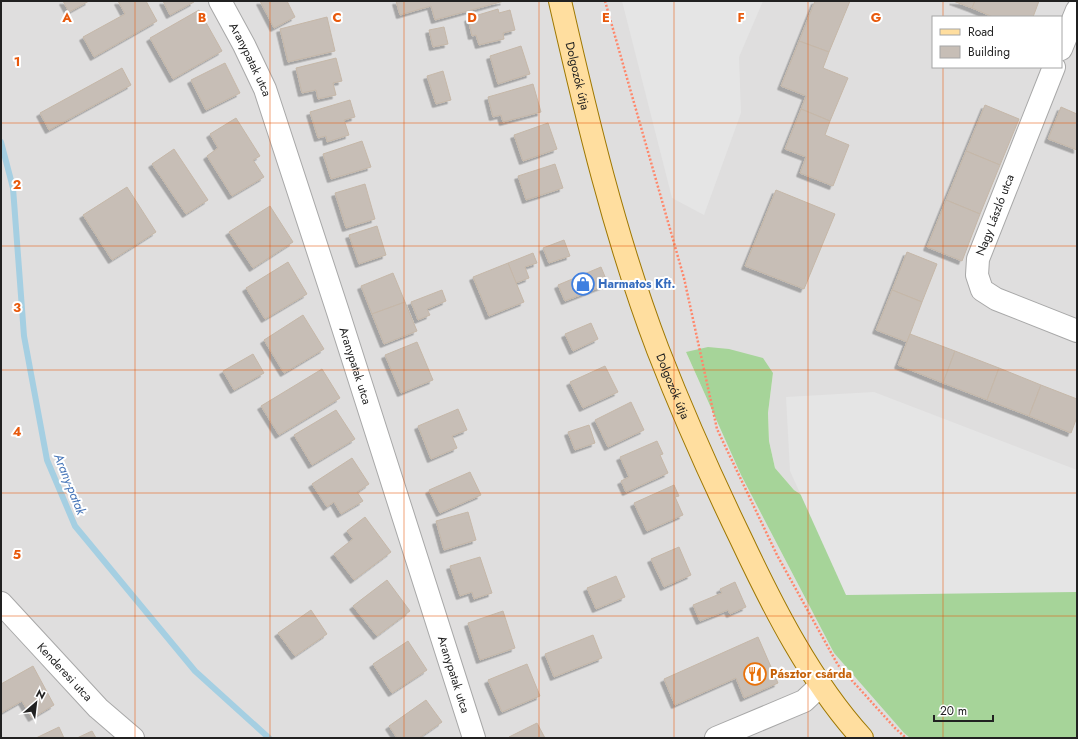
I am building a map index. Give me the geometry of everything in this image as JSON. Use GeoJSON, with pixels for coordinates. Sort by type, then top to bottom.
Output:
{"type":"FeatureCollection","features":[{"type":"Feature","properties":{"kind":"main road","name":"Dolgozók útja"},"geometry":{"type":"LineString","coordinates":[[560,1],[580,87],[612,211],[658,350],[714,483],[751,560],[820,686],[862,738]]}},
{"type":"Feature","properties":{"kind":"street","name":"Aranypatak utca"},"geometry":{"type":"LineString","coordinates":[[220,1],[244,45],[265,89],[474,738]]}},
{"type":"Feature","properties":{"kind":"street"},"geometry":{"type":"LineString","coordinates":[[1062,47],[1077,10]]}},
{"type":"Feature","properties":{"kind":"street","name":"Nagy László utca"},"geometry":{"type":"LineString","coordinates":[[1054,68],[978,259],[977,275],[982,290],[996,299],[1077,331]]}},
{"type":"Feature","properties":{"kind":"street","name":"Kenderesi utca"},"geometry":{"type":"LineString","coordinates":[[1,603],[98,708],[133,738]]}},
{"type":"Feature","properties":{"kind":"street"},"geometry":{"type":"LineString","coordinates":[[716,738],[804,701],[820,686]]}},
{"type":"Feature","properties":{"kind":"path"},"geometry":{"type":"LineString","coordinates":[[605,1],[684,278],[717,429],[777,555],[838,665],[894,728],[906,738]]}},
{"type":"Feature","properties":{"kind":"shaded area"},"geometry":{"type":"Polygon","coordinates":[[[1,1],[1077,1],[1077,472],[823,509],[794,490],[775,468],[769,441],[768,413],[773,373],[686,352],[741,475],[834,653],[910,738],[1,738],[1,1]]]}},
{"type":"Feature","properties":{"kind":"shaded area"},"geometry":{"type":"Polygon","coordinates":[[[622,1],[763,1],[739,57],[741,113],[704,215],[672,198],[622,1]]]}},
{"type":"Feature","properties":{"kind":"shaded area"},"geometry":{"type":"Polygon","coordinates":[[[874,392],[1077,470],[1077,592],[846,595],[790,471],[786,397],[874,392]]]}},
{"type":"Feature","properties":{"kind":"green space"},"geometry":{"type":"Polygon","coordinates":[[[708,347],[729,349],[763,358],[773,373],[768,413],[769,441],[775,468],[794,490],[823,509],[1077,472],[1077,738],[910,738],[904,733],[834,653],[741,475],[686,352],[708,347]]]}},
{"type":"Feature","properties":{"kind":"building"},"geometry":{"type":"Polygon","coordinates":[[[63,1],[89,1],[69,12],[63,1]]]}},
{"type":"Feature","properties":{"kind":"building"},"geometry":{"type":"Polygon","coordinates":[[[118,1],[146,1],[157,21],[94,57],[83,37],[125,14],[118,1]]]}},
{"type":"Feature","properties":{"kind":"building"},"geometry":{"type":"Polygon","coordinates":[[[163,1],[193,1],[194,2],[170,15],[163,1]]]}},
{"type":"Feature","properties":{"kind":"building"},"geometry":{"type":"Polygon","coordinates":[[[260,1],[287,1],[295,17],[274,28],[260,1]]]}},
{"type":"Feature","properties":{"kind":"building"},"geometry":{"type":"Polygon","coordinates":[[[396,1],[504,1],[435,20],[431,6],[400,15],[396,1]]]}},
{"type":"Feature","properties":{"kind":"building"},"geometry":{"type":"Polygon","coordinates":[[[815,1],[850,1],[829,52],[799,41],[815,1]]]}},
{"type":"Feature","properties":{"kind":"building"},"geometry":{"type":"Polygon","coordinates":[[[953,1],[975,1],[972,8],[953,1]]]}},
{"type":"Feature","properties":{"kind":"building"},"geometry":{"type":"Polygon","coordinates":[[[975,1],[1039,1],[1033,16],[991,16],[972,8],[975,1]]]}},
{"type":"Feature","properties":{"kind":"building"},"geometry":{"type":"Polygon","coordinates":[[[498,9],[499,13],[510,10],[515,30],[503,33],[504,39],[479,45],[476,35],[472,36],[468,18],[498,9]]]}},
{"type":"Feature","properties":{"kind":"building"},"geometry":{"type":"Polygon","coordinates":[[[199,10],[222,51],[173,79],[150,38],[199,10]]]}},
{"type":"Feature","properties":{"kind":"building"},"geometry":{"type":"Polygon","coordinates":[[[327,17],[335,51],[288,62],[280,29],[327,17]]]}},
{"type":"Feature","properties":{"kind":"building"},"geometry":{"type":"Polygon","coordinates":[[[444,27],[448,44],[433,47],[429,30],[444,27]]]}},
{"type":"Feature","properties":{"kind":"building"},"geometry":{"type":"Polygon","coordinates":[[[799,41],[829,52],[823,68],[848,78],[830,121],[801,109],[806,96],[781,86],[799,41]]]}},
{"type":"Feature","properties":{"kind":"building"},"geometry":{"type":"Polygon","coordinates":[[[521,46],[530,74],[498,84],[490,56],[521,46]]]}},
{"type":"Feature","properties":{"kind":"building"},"geometry":{"type":"Polygon","coordinates":[[[336,58],[342,81],[333,83],[336,95],[318,99],[316,90],[302,93],[296,68],[336,58]]]}},
{"type":"Feature","properties":{"kind":"building"},"geometry":{"type":"Polygon","coordinates":[[[225,63],[240,93],[206,110],[191,80],[225,63]]]}},
{"type":"Feature","properties":{"kind":"building"},"geometry":{"type":"Polygon","coordinates":[[[122,68],[131,85],[49,130],[40,113],[122,68]]]}},
{"type":"Feature","properties":{"kind":"building"},"geometry":{"type":"Polygon","coordinates":[[[443,71],[451,100],[436,104],[427,76],[443,71]]]}},
{"type":"Feature","properties":{"kind":"building"},"geometry":{"type":"Polygon","coordinates":[[[533,84],[541,112],[503,122],[501,115],[493,117],[488,97],[533,84]]]}},
{"type":"Feature","properties":{"kind":"building"},"geometry":{"type":"Polygon","coordinates":[[[350,100],[355,117],[344,120],[349,135],[327,142],[326,136],[318,138],[310,112],[350,100]]]}},
{"type":"Feature","properties":{"kind":"building"},"geometry":{"type":"Polygon","coordinates":[[[985,105],[1019,119],[1000,165],[966,151],[985,105]]]}},
{"type":"Feature","properties":{"kind":"building"},"geometry":{"type":"Polygon","coordinates":[[[1061,107],[1077,114],[1077,150],[1048,139],[1061,107]]]}},
{"type":"Feature","properties":{"kind":"building"},"geometry":{"type":"Polygon","coordinates":[[[801,109],[830,121],[825,135],[849,145],[833,186],[800,173],[806,157],[785,149],[801,109]]]}},
{"type":"Feature","properties":{"kind":"building"},"geometry":{"type":"Polygon","coordinates":[[[236,118],[260,156],[253,160],[264,177],[232,196],[207,156],[218,148],[210,134],[236,118]]]}},
{"type":"Feature","properties":{"kind":"building"},"geometry":{"type":"Polygon","coordinates":[[[548,123],[557,149],[523,161],[514,135],[548,123]]]}},
{"type":"Feature","properties":{"kind":"building"},"geometry":{"type":"Polygon","coordinates":[[[362,141],[371,167],[331,179],[323,154],[362,141]]]}},
{"type":"Feature","properties":{"kind":"building"},"geometry":{"type":"Polygon","coordinates":[[[174,149],[208,200],[186,214],[152,164],[174,149]]]}},
{"type":"Feature","properties":{"kind":"building"},"geometry":{"type":"Polygon","coordinates":[[[966,151],[1000,165],[980,214],[946,200],[966,151]]]}},
{"type":"Feature","properties":{"kind":"building"},"geometry":{"type":"Polygon","coordinates":[[[555,164],[563,188],[526,200],[518,176],[555,164]]]}},
{"type":"Feature","properties":{"kind":"building"},"geometry":{"type":"Polygon","coordinates":[[[365,184],[375,219],[346,228],[335,193],[365,184]]]}},
{"type":"Feature","properties":{"kind":"building"},"geometry":{"type":"Polygon","coordinates":[[[127,187],[156,232],[112,260],[83,215],[127,187]]]}},
{"type":"Feature","properties":{"kind":"building"},"geometry":{"type":"Polygon","coordinates":[[[776,190],[835,214],[804,289],[745,266],[776,190]]]}},
{"type":"Feature","properties":{"kind":"building"},"geometry":{"type":"Polygon","coordinates":[[[946,200],[980,214],[962,261],[927,247],[946,200]]]}},
{"type":"Feature","properties":{"kind":"building"},"geometry":{"type":"Polygon","coordinates":[[[270,206],[293,242],[253,268],[229,232],[270,206]]]}},
{"type":"Feature","properties":{"kind":"building"},"geometry":{"type":"Polygon","coordinates":[[[377,226],[386,255],[359,264],[349,235],[377,226]]]}},
{"type":"Feature","properties":{"kind":"building"},"geometry":{"type":"Polygon","coordinates":[[[564,240],[570,256],[549,263],[543,248],[564,240]]]}},
{"type":"Feature","properties":{"kind":"building"},"geometry":{"type":"Polygon","coordinates":[[[907,252],[937,264],[922,302],[892,290],[907,252]]]}},
{"type":"Feature","properties":{"kind":"building"},"geometry":{"type":"Polygon","coordinates":[[[533,253],[537,263],[525,267],[529,278],[516,283],[508,263],[533,253]]]}},
{"type":"Feature","properties":{"kind":"building"},"geometry":{"type":"Polygon","coordinates":[[[288,262],[307,294],[265,319],[246,288],[288,262]]]}},
{"type":"Feature","properties":{"kind":"building"},"geometry":{"type":"Polygon","coordinates":[[[508,263],[524,302],[489,316],[473,277],[508,263]]]}},
{"type":"Feature","properties":{"kind":"building","name":"Harmatos Kft."},"geometry":{"type":"Polygon","coordinates":[[[601,267],[608,284],[565,301],[558,285],[601,267]]]}},
{"type":"Feature","properties":{"kind":"building"},"geometry":{"type":"Polygon","coordinates":[[[393,273],[405,302],[372,314],[361,286],[393,273]]]}},
{"type":"Feature","properties":{"kind":"building"},"geometry":{"type":"Polygon","coordinates":[[[442,290],[446,301],[427,309],[430,315],[418,320],[411,302],[442,290]]]}},
{"type":"Feature","properties":{"kind":"building"},"geometry":{"type":"Polygon","coordinates":[[[892,290],[922,302],[907,342],[876,330],[892,290]]]}},
{"type":"Feature","properties":{"kind":"building"},"geometry":{"type":"Polygon","coordinates":[[[405,302],[417,331],[384,344],[372,314],[405,302]]]}},
{"type":"Feature","properties":{"kind":"building"},"geometry":{"type":"Polygon","coordinates":[[[303,315],[324,349],[284,373],[264,340],[303,315]]]}},
{"type":"Feature","properties":{"kind":"building"},"geometry":{"type":"Polygon","coordinates":[[[591,323],[598,339],[573,351],[565,334],[591,323]]]}},
{"type":"Feature","properties":{"kind":"building"},"geometry":{"type":"Polygon","coordinates":[[[910,334],[955,351],[943,383],[898,365],[910,334]]]}},
{"type":"Feature","properties":{"kind":"building"},"geometry":{"type":"Polygon","coordinates":[[[417,342],[433,380],[401,393],[385,355],[417,342]]]}},
{"type":"Feature","properties":{"kind":"building"},"geometry":{"type":"Polygon","coordinates":[[[955,351],[999,368],[987,400],[943,383],[955,351]]]}},
{"type":"Feature","properties":{"kind":"building"},"geometry":{"type":"Polygon","coordinates":[[[253,354],[264,373],[234,390],[223,371],[253,354]]]}},
{"type":"Feature","properties":{"kind":"building"},"geometry":{"type":"Polygon","coordinates":[[[605,366],[618,392],[583,408],[570,382],[605,366]]]}},
{"type":"Feature","properties":{"kind":"building"},"geometry":{"type":"Polygon","coordinates":[[[999,368],[1041,385],[1029,416],[987,400],[999,368]]]}},
{"type":"Feature","properties":{"kind":"building"},"geometry":{"type":"Polygon","coordinates":[[[322,369],[340,398],[279,435],[261,406],[322,369]]]}},
{"type":"Feature","properties":{"kind":"building"},"geometry":{"type":"Polygon","coordinates":[[[1041,385],[1077,399],[1077,417],[1071,433],[1029,416],[1041,385]]]}},
{"type":"Feature","properties":{"kind":"building"},"geometry":{"type":"Polygon","coordinates":[[[631,402],[644,430],[608,447],[595,420],[631,402]]]}},
{"type":"Feature","properties":{"kind":"building"},"geometry":{"type":"Polygon","coordinates":[[[458,409],[467,430],[452,436],[457,448],[431,459],[418,426],[458,409]]]}},
{"type":"Feature","properties":{"kind":"building"},"geometry":{"type":"Polygon","coordinates":[[[336,410],[355,439],[312,465],[294,435],[336,410]]]}},
{"type":"Feature","properties":{"kind":"building"},"geometry":{"type":"Polygon","coordinates":[[[589,425],[595,443],[575,450],[568,432],[589,425]]]}},
{"type":"Feature","properties":{"kind":"building"},"geometry":{"type":"Polygon","coordinates":[[[657,441],[663,454],[660,455],[668,473],[626,492],[621,481],[629,477],[620,457],[657,441]]]}},
{"type":"Feature","properties":{"kind":"building"},"geometry":{"type":"Polygon","coordinates":[[[352,458],[369,484],[357,492],[363,501],[341,514],[334,502],[327,507],[312,484],[352,458]]]}},
{"type":"Feature","properties":{"kind":"building"},"geometry":{"type":"Polygon","coordinates":[[[470,472],[481,495],[440,513],[429,490],[470,472]]]}},
{"type":"Feature","properties":{"kind":"building"},"geometry":{"type":"Polygon","coordinates":[[[674,485],[679,496],[675,497],[683,515],[647,531],[634,503],[674,485]]]}},
{"type":"Feature","properties":{"kind":"building"},"geometry":{"type":"Polygon","coordinates":[[[468,512],[476,540],[444,550],[436,521],[468,512]]]}},
{"type":"Feature","properties":{"kind":"building"},"geometry":{"type":"Polygon","coordinates":[[[365,517],[391,552],[354,580],[334,554],[353,539],[347,531],[365,517]]]}},
{"type":"Feature","properties":{"kind":"building"},"geometry":{"type":"Polygon","coordinates":[[[679,547],[691,575],[664,587],[651,559],[679,547]]]}},
{"type":"Feature","properties":{"kind":"building"},"geometry":{"type":"Polygon","coordinates":[[[480,557],[492,593],[474,599],[472,592],[460,596],[450,566],[480,557]]]}},
{"type":"Feature","properties":{"kind":"building"},"geometry":{"type":"Polygon","coordinates":[[[616,576],[625,597],[596,609],[587,588],[616,576]]]}},
{"type":"Feature","properties":{"kind":"building"},"geometry":{"type":"Polygon","coordinates":[[[387,580],[410,611],[377,636],[353,606],[387,580]]]}},
{"type":"Feature","properties":{"kind":"building"},"geometry":{"type":"Polygon","coordinates":[[[735,582],[746,607],[730,614],[728,610],[700,621],[693,605],[722,593],[720,589],[735,582]]]}},
{"type":"Feature","properties":{"kind":"building"},"geometry":{"type":"Polygon","coordinates":[[[311,610],[327,634],[295,656],[278,633],[311,610]]]}},
{"type":"Feature","properties":{"kind":"building"},"geometry":{"type":"Polygon","coordinates":[[[503,611],[515,648],[480,660],[468,623],[503,611]]]}},
{"type":"Feature","properties":{"kind":"building"},"geometry":{"type":"Polygon","coordinates":[[[593,635],[602,658],[554,677],[545,654],[593,635]]]}},
{"type":"Feature","properties":{"kind":"building"},"geometry":{"type":"Polygon","coordinates":[[[758,637],[778,683],[744,698],[736,678],[675,705],[664,679],[758,637]]]}},
{"type":"Feature","properties":{"kind":"building"},"geometry":{"type":"Polygon","coordinates":[[[408,641],[427,670],[392,693],[373,664],[408,641]]]}},
{"type":"Feature","properties":{"kind":"building"},"geometry":{"type":"Polygon","coordinates":[[[527,664],[540,696],[502,712],[488,680],[527,664]]]}},
{"type":"Feature","properties":{"kind":"building"},"geometry":{"type":"Polygon","coordinates":[[[33,666],[54,705],[32,718],[22,701],[1,713],[1,684],[33,666]]]}},
{"type":"Feature","properties":{"kind":"building"},"geometry":{"type":"Polygon","coordinates":[[[426,700],[442,722],[419,738],[397,738],[389,726],[426,700]]]}},
{"type":"Feature","properties":{"kind":"building"},"geometry":{"type":"Polygon","coordinates":[[[537,723],[545,738],[509,738],[509,737],[537,723]]]}},
{"type":"Feature","properties":{"kind":"building"},"geometry":{"type":"Polygon","coordinates":[[[59,727],[64,738],[36,738],[59,727]]]}},
{"type":"Feature","properties":{"kind":"building"},"geometry":{"type":"Polygon","coordinates":[[[92,731],[96,738],[77,738],[92,731]]]}},
{"type":"Feature","properties":{"kind":"waterway","name":"Arany-patak"},"geometry":{"type":"LineString","coordinates":[[1,142],[13,188],[24,336],[47,460],[75,526],[195,671],[269,738]]}},
{"type":"Feature","properties":{"kind":"place","name":"Harmatos Kft."},"geometry":{"type":"Point","coordinates":[583,284]}},
{"type":"Feature","properties":{"kind":"place","name":"Pásztor csárda"},"geometry":{"type":"Point","coordinates":[755,674]}}]}
